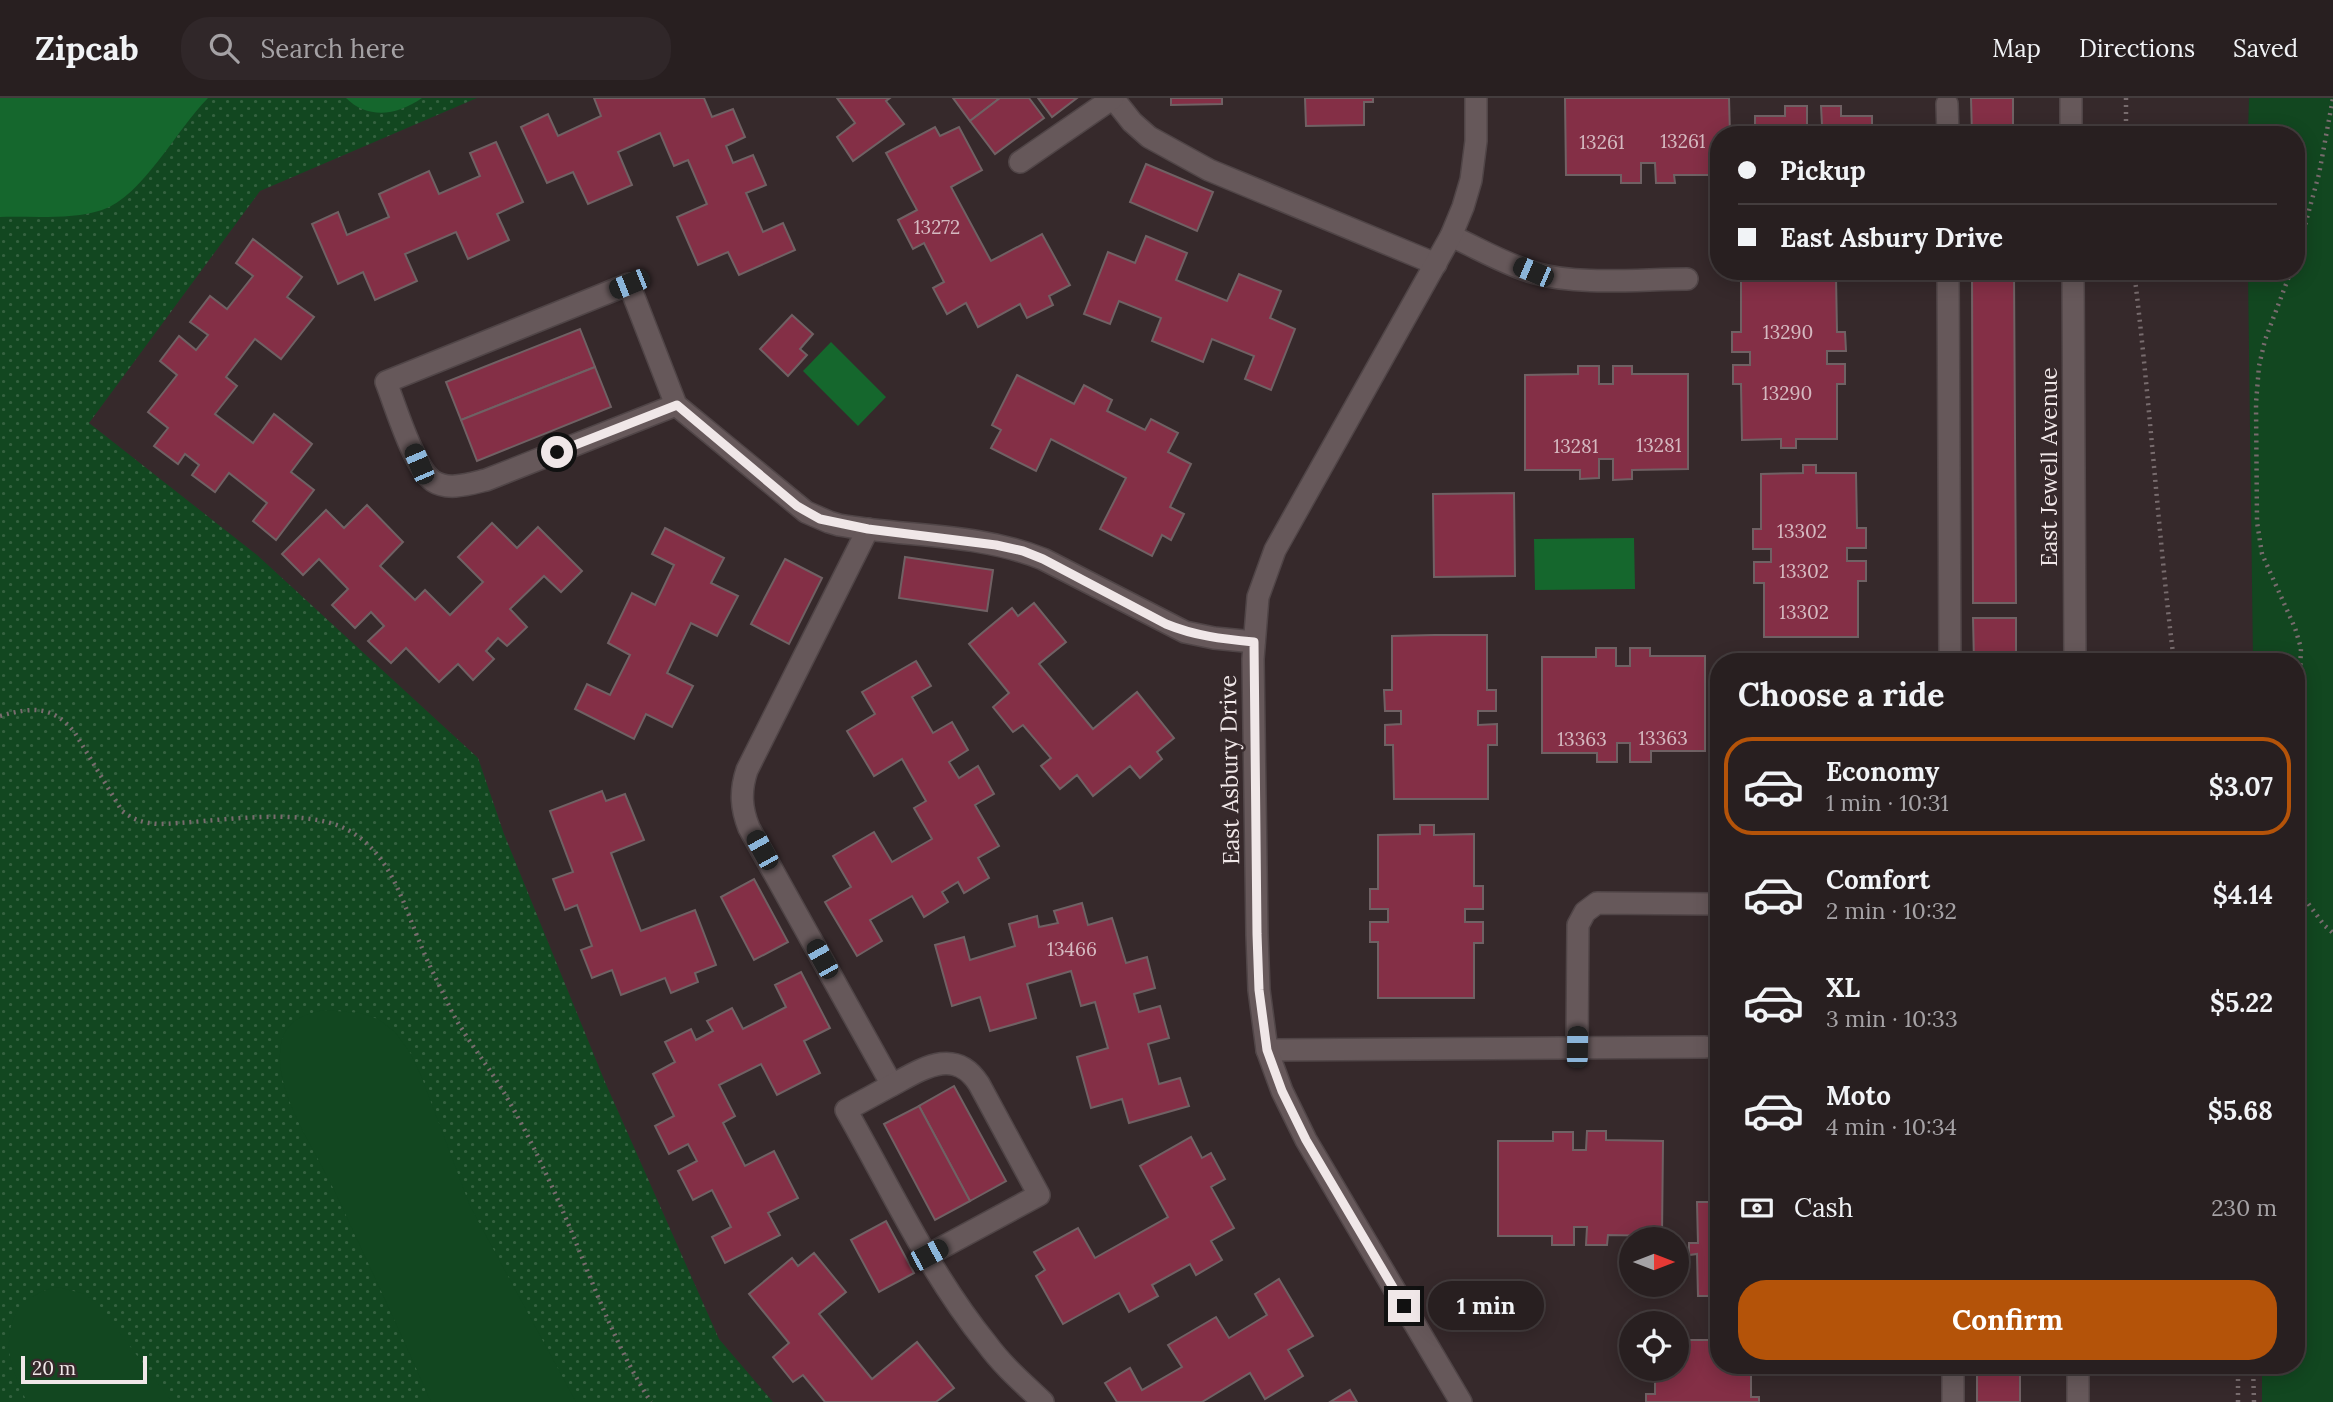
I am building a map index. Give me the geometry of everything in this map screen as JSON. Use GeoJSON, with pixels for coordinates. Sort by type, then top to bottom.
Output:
{"type":"FeatureCollection","features":[{"type":"Feature","properties":{"kind":"street"},"geometry":{"type":"LineString","coordinates":[[1020,162],[1113,98],[1132,122],[1149,137],[1209,170],[1436,264]]}},
{"type":"Feature","properties":{"kind":"street","name":"East Asbury Drive"},"geometry":{"type":"LineString","coordinates":[[1460,1402],[1306,1140],[1282,1091],[1267,1050],[1259,990],[1257,934],[1254,642],[1258,597],[1275,550],[1436,264],[1463,207],[1471,180],[1476,141],[1476,98]]}},
{"type":"Feature","properties":{"kind":"street"},"geometry":{"type":"LineString","coordinates":[[2071,98],[2071,126]]}},
{"type":"Feature","properties":{"kind":"street"},"geometry":{"type":"LineString","coordinates":[[1947,104],[1948,126]]}},
{"type":"Feature","properties":{"kind":"street"},"geometry":{"type":"LineString","coordinates":[[1451,236],[1533,272],[1551,277],[1687,279]]}},
{"type":"Feature","properties":{"kind":"street"},"geometry":{"type":"LineString","coordinates":[[1948,280],[1950,653]]}},
{"type":"Feature","properties":{"kind":"street","name":"East Jewell Avenue"},"geometry":{"type":"LineString","coordinates":[[2073,280],[2076,653]]}},
{"type":"Feature","properties":{"kind":"street"},"geometry":{"type":"LineString","coordinates":[[677,405],[486,480],[451,486],[432,481],[419,464],[386,383],[629,284],[677,405],[797,506],[829,522],[980,542],[1023,551],[1185,632],[1254,642]]}},
{"type":"Feature","properties":{"kind":"street"},"geometry":{"type":"LineString","coordinates":[[868,529],[747,770],[743,782],[742,804],[750,828],[892,1085]]}},
{"type":"Feature","properties":{"kind":"street"},"geometry":{"type":"LineString","coordinates":[[1577,1047],[1578,925],[1585,912],[1597,903],[1710,904]]}},
{"type":"Feature","properties":{"kind":"street"},"geometry":{"type":"LineString","coordinates":[[1267,1050],[1705,1047]]}},
{"type":"Feature","properties":{"kind":"street"},"geometry":{"type":"LineString","coordinates":[[928,1255],[1039,1195],[979,1084],[966,1068],[955,1064],[932,1065],[846,1110],[928,1255],[949,1290],[985,1343],[1042,1402]]}},
{"type":"Feature","properties":{"kind":"street"},"geometry":{"type":"LineString","coordinates":[[1953,1374],[1953,1402]]}},
{"type":"Feature","properties":{"kind":"street"},"geometry":{"type":"LineString","coordinates":[[2078,1374],[2078,1402]]}},
{"type":"Feature","properties":{"kind":"path"},"geometry":{"type":"LineString","coordinates":[[2126,98],[2126,126]]}},
{"type":"Feature","properties":{"kind":"path"},"geometry":{"type":"LineString","coordinates":[[2305,225],[2319,174],[2333,98]]}},
{"type":"Feature","properties":{"kind":"path"},"geometry":{"type":"LineString","coordinates":[[2135,280],[2173,653]]}},
{"type":"Feature","properties":{"kind":"path"},"geometry":{"type":"LineString","coordinates":[[2288,280],[2265,340],[2259,366],[2256,402],[2257,509],[2262,554],[2295,628],[2301,653]]}},
{"type":"Feature","properties":{"kind":"path"},"geometry":{"type":"LineString","coordinates":[[0,716],[46,710],[66,721],[122,811],[133,820],[159,824],[242,817],[318,820],[345,828],[365,841],[392,875],[421,947],[453,1014],[503,1091],[546,1173],[616,1336],[637,1381],[651,1402]]}},
{"type":"Feature","properties":{"kind":"path"},"geometry":{"type":"LineString","coordinates":[[2305,898],[2333,933]]}},
{"type":"Feature","properties":{"kind":"path"},"geometry":{"type":"LineString","coordinates":[[2238,1374],[2238,1402]]}},
{"type":"Feature","properties":{"kind":"path"},"geometry":{"type":"LineString","coordinates":[[2253,1374],[2253,1402]]}},
{"type":"Feature","properties":{"kind":"shaded area"},"geometry":{"type":"Polygon","coordinates":[[[0,98],[477,98],[260,191],[89,423],[257,555],[478,758],[504,834],[605,1082],[719,1339],[773,1402],[0,1402],[0,98]]]}},
{"type":"Feature","properties":{"kind":"shaded area"},"geometry":{"type":"Polygon","coordinates":[[[0,98],[208,98],[145,177],[117,203],[102,210],[78,215],[0,217],[0,98]]]}},
{"type":"Feature","properties":{"kind":"shaded area"},"geometry":{"type":"Polygon","coordinates":[[[346,98],[422,98],[403,108],[383,113],[364,110],[346,98]]]}},
{"type":"Feature","properties":{"kind":"shaded area"},"geometry":{"type":"Polygon","coordinates":[[[2249,98],[2333,98],[2333,1402],[2262,1402],[2262,1374],[2305,1374],[2305,653],[2253,653],[2248,280],[2305,280],[2305,126],[2248,126],[2249,98]]]}},
{"type":"Feature","properties":{"kind":"shaded area"},"geometry":{"type":"Polygon","coordinates":[[[831,342],[886,397],[858,426],[803,371],[831,342]]]}},
{"type":"Feature","properties":{"kind":"shaded area"},"geometry":{"type":"Polygon","coordinates":[[[1634,538],[1635,589],[1535,590],[1534,539],[1634,538]]]}},
{"type":"Feature","properties":{"kind":"shaded area"},"geometry":{"type":"Polygon","coordinates":[[[324,1010],[360,1013],[378,1019],[395,1032],[411,1054],[470,1206],[576,1402],[431,1402],[338,1197],[294,1113],[282,1078],[280,1061],[283,1036],[296,1020],[324,1010]]]}},
{"type":"Feature","properties":{"kind":"shaded area"},"geometry":{"type":"Polygon","coordinates":[[[58,1287],[85,1294],[98,1304],[172,1402],[27,1402],[13,1368],[9,1334],[21,1306],[40,1292],[58,1287]]]}},
{"type":"Feature","properties":{"kind":"building"},"geometry":{"type":"Polygon","coordinates":[[[594,98],[704,98],[712,117],[733,109],[745,137],[726,146],[733,163],[753,155],[766,185],[746,193],[763,232],[783,223],[795,250],[739,275],[728,252],[698,265],[677,217],[707,204],[688,160],[674,166],[660,133],[618,152],[632,185],[588,204],[573,172],[547,183],[521,127],[548,114],[558,136],[601,116],[594,98]]]}},
{"type":"Feature","properties":{"kind":"building"},"geometry":{"type":"Polygon","coordinates":[[[837,98],[890,98],[886,101],[904,124],[853,161],[837,137],[855,123],[837,98]]]}},
{"type":"Feature","properties":{"kind":"building"},"geometry":{"type":"Polygon","coordinates":[[[953,98],[1000,98],[970,121],[953,98]]]}},
{"type":"Feature","properties":{"kind":"building"},"geometry":{"type":"Polygon","coordinates":[[[1000,98],[1029,98],[1044,118],[995,154],[970,121],[1000,98]]]}},
{"type":"Feature","properties":{"kind":"building"},"geometry":{"type":"Polygon","coordinates":[[[1038,98],[1077,98],[1052,117],[1038,98]]]}},
{"type":"Feature","properties":{"kind":"building"},"geometry":{"type":"Polygon","coordinates":[[[1171,98],[1222,98],[1222,104],[1171,105],[1171,98]]]}},
{"type":"Feature","properties":{"kind":"building"},"geometry":{"type":"Polygon","coordinates":[[[1305,98],[1373,98],[1373,102],[1364,102],[1364,125],[1306,126],[1305,98]]]}},
{"type":"Feature","properties":{"kind":"building"},"geometry":{"type":"Polygon","coordinates":[[[1565,98],[1729,98],[1730,126],[1710,126],[1710,175],[1674,175],[1675,183],[1656,183],[1655,163],[1641,163],[1641,183],[1621,183],[1621,175],[1566,175],[1565,98]]]}},
{"type":"Feature","properties":{"kind":"building"},"geometry":{"type":"Polygon","coordinates":[[[1971,98],[2013,98],[2013,126],[1972,126],[1971,98]]]}},
{"type":"Feature","properties":{"kind":"building"},"geometry":{"type":"Polygon","coordinates":[[[1785,106],[1807,106],[1807,125],[1822,125],[1821,106],[1841,106],[1841,116],[1872,116],[1872,126],[1755,126],[1755,116],[1785,116],[1785,106]]]}},
{"type":"Feature","properties":{"kind":"building"},"geometry":{"type":"Polygon","coordinates":[[[935,127],[940,136],[959,127],[982,170],[951,187],[991,261],[1042,234],[1070,285],[1049,296],[1053,305],[1027,318],[1020,304],[978,327],[966,303],[947,314],[933,288],[944,282],[924,243],[913,249],[898,220],[917,210],[886,153],[935,127]]]}},
{"type":"Feature","properties":{"kind":"building"},"geometry":{"type":"Polygon","coordinates":[[[496,142],[523,202],[497,214],[509,240],[468,259],[456,232],[405,254],[417,281],[375,300],[363,272],[338,284],[312,224],[338,212],[347,235],[389,217],[379,194],[429,171],[439,194],[480,176],[470,153],[496,142]]]}},
{"type":"Feature","properties":{"kind":"building"},"geometry":{"type":"Polygon","coordinates":[[[1146,164],[1213,192],[1197,231],[1130,202],[1146,164]]]}},
{"type":"Feature","properties":{"kind":"building"},"geometry":{"type":"Polygon","coordinates":[[[1146,236],[1187,253],[1176,280],[1227,301],[1239,274],[1281,291],[1270,318],[1295,329],[1271,390],[1245,379],[1254,356],[1212,339],[1203,362],[1152,341],[1161,318],[1119,301],[1110,324],[1084,314],[1108,252],[1135,263],[1146,236]]]}},
{"type":"Feature","properties":{"kind":"building"},"geometry":{"type":"Polygon","coordinates":[[[253,239],[302,277],[287,297],[314,317],[281,359],[255,339],[226,377],[237,386],[215,414],[253,443],[274,414],[312,444],[291,472],[314,490],[276,540],[253,521],[267,503],[229,473],[215,492],[192,475],[199,465],[185,454],[178,464],[154,446],[168,428],[148,412],[177,375],[160,361],[179,336],[196,350],[208,335],[190,322],[210,296],[227,309],[253,276],[236,263],[253,239]]]}},
{"type":"Feature","properties":{"kind":"building"},"geometry":{"type":"Polygon","coordinates":[[[1741,280],[1836,280],[1837,332],[1845,332],[1846,351],[1827,351],[1827,364],[1845,364],[1845,384],[1837,384],[1837,439],[1796,439],[1796,448],[1781,448],[1781,439],[1742,440],[1741,384],[1733,384],[1733,365],[1750,365],[1750,352],[1732,352],[1732,332],[1741,332],[1741,280]]]}},
{"type":"Feature","properties":{"kind":"building"},"geometry":{"type":"Polygon","coordinates":[[[1972,280],[2014,280],[2016,603],[1973,603],[1972,280]]]}},
{"type":"Feature","properties":{"kind":"building"},"geometry":{"type":"Polygon","coordinates":[[[792,315],[813,334],[800,349],[807,355],[788,376],[760,349],[792,315]]]}},
{"type":"Feature","properties":{"kind":"building"},"geometry":{"type":"Polygon","coordinates":[[[580,329],[595,367],[461,420],[446,382],[580,329]]]}},
{"type":"Feature","properties":{"kind":"building"},"geometry":{"type":"Polygon","coordinates":[[[1578,366],[1599,366],[1599,384],[1613,384],[1613,366],[1632,366],[1632,374],[1688,374],[1688,469],[1632,470],[1632,479],[1613,480],[1613,459],[1599,459],[1599,478],[1580,479],[1580,470],[1525,470],[1525,375],[1578,374],[1578,366]]]}},
{"type":"Feature","properties":{"kind":"building"},"geometry":{"type":"Polygon","coordinates":[[[595,367],[611,407],[477,461],[461,420],[595,367]]]}},
{"type":"Feature","properties":{"kind":"building"},"geometry":{"type":"Polygon","coordinates":[[[1017,375],[1074,404],[1084,385],[1112,400],[1107,411],[1145,430],[1151,419],[1178,433],[1168,452],[1191,464],[1170,507],[1184,514],[1171,540],[1162,535],[1152,556],[1100,529],[1126,478],[1051,439],[1036,471],[991,448],[1001,430],[992,425],[1017,375]]]}},
{"type":"Feature","properties":{"kind":"building"},"geometry":{"type":"Polygon","coordinates":[[[1803,465],[1816,465],[1816,473],[1856,473],[1857,528],[1866,528],[1866,548],[1847,548],[1847,561],[1866,561],[1866,581],[1858,581],[1858,637],[1764,637],[1764,583],[1754,583],[1754,562],[1771,562],[1771,549],[1753,549],[1753,529],[1761,529],[1761,474],[1803,473],[1803,465]]]}},
{"type":"Feature","properties":{"kind":"building"},"geometry":{"type":"Polygon","coordinates":[[[1514,493],[1515,576],[1434,577],[1433,494],[1514,493]]]}},
{"type":"Feature","properties":{"kind":"building"},"geometry":{"type":"Polygon","coordinates":[[[367,505],[403,542],[380,566],[415,600],[425,590],[450,615],[483,582],[458,557],[492,523],[517,548],[538,527],[582,571],[561,592],[544,576],[510,609],[527,627],[507,646],[498,638],[486,651],[494,659],[473,680],[458,664],[439,682],[406,648],[391,663],[368,641],[384,626],[371,612],[355,628],[332,605],[348,589],[319,559],[303,575],[282,554],[326,510],[344,528],[367,505]]]}},
{"type":"Feature","properties":{"kind":"building"},"geometry":{"type":"Polygon","coordinates":[[[665,528],[724,558],[711,583],[738,596],[717,636],[691,623],[667,673],[693,686],[672,727],[646,714],[634,739],[575,709],[587,684],[610,695],[630,655],[608,643],[632,593],[655,605],[674,565],[652,554],[665,528]]]}},
{"type":"Feature","properties":{"kind":"building"},"geometry":{"type":"Polygon","coordinates":[[[905,557],[993,570],[987,611],[899,598],[905,557]]]}},
{"type":"Feature","properties":{"kind":"building"},"geometry":{"type":"Polygon","coordinates":[[[785,559],[822,578],[789,644],[751,624],[785,559]]]}},
{"type":"Feature","properties":{"kind":"building"},"geometry":{"type":"Polygon","coordinates":[[[1034,603],[1066,642],[1039,664],[1093,729],[1137,692],[1174,738],[1157,752],[1162,759],[1140,778],[1130,766],[1093,796],[1077,775],[1060,789],[1041,766],[1051,758],[1023,725],[1013,732],[993,707],[1009,693],[969,644],[1012,608],[1018,616],[1034,603]]]}},
{"type":"Feature","properties":{"kind":"building"},"geometry":{"type":"Polygon","coordinates":[[[1973,618],[2016,618],[2016,653],[1974,653],[1973,618]]]}},
{"type":"Feature","properties":{"kind":"building"},"geometry":{"type":"Polygon","coordinates":[[[1487,635],[1487,690],[1496,690],[1496,711],[1478,711],[1478,725],[1497,724],[1497,745],[1488,745],[1488,799],[1394,799],[1393,745],[1385,745],[1385,725],[1401,724],[1401,711],[1385,711],[1384,690],[1392,690],[1392,636],[1487,635]]]}},
{"type":"Feature","properties":{"kind":"building"},"geometry":{"type":"Polygon","coordinates":[[[1596,648],[1616,648],[1616,666],[1630,666],[1630,648],[1650,648],[1650,656],[1705,656],[1705,751],[1651,751],[1651,762],[1630,762],[1630,743],[1617,743],[1617,762],[1597,762],[1597,753],[1542,753],[1542,657],[1596,657],[1596,648]]]}},
{"type":"Feature","properties":{"kind":"building"},"geometry":{"type":"Polygon","coordinates":[[[916,661],[931,686],[912,697],[933,733],[952,722],[968,750],[949,762],[959,778],[978,766],[994,794],[975,805],[999,846],[978,858],[989,878],[964,893],[958,882],[942,892],[948,902],[924,917],[912,896],[870,920],[882,941],[857,956],[825,902],[851,887],[833,856],[874,832],[892,862],[932,839],[914,808],[926,801],[902,759],[874,776],[847,731],[875,714],[862,692],[916,661]]]}},
{"type":"Feature","properties":{"kind":"building"},"geometry":{"type":"Polygon","coordinates":[[[602,791],[606,801],[625,794],[644,840],[611,853],[641,931],[695,910],[716,965],[695,973],[698,982],[671,993],[665,978],[621,995],[612,970],[592,978],[581,950],[592,946],[577,905],[565,910],[553,879],[573,872],[550,811],[602,791]]]}},
{"type":"Feature","properties":{"kind":"building"},"geometry":{"type":"Polygon","coordinates":[[[1420,825],[1434,825],[1434,835],[1474,834],[1474,886],[1483,886],[1483,909],[1465,909],[1465,922],[1483,922],[1483,943],[1474,943],[1474,998],[1378,998],[1378,942],[1370,942],[1370,922],[1388,922],[1388,909],[1370,909],[1370,889],[1378,889],[1378,835],[1420,834],[1420,825]]]}},
{"type":"Feature","properties":{"kind":"building"},"geometry":{"type":"Polygon","coordinates":[[[754,879],[788,942],[754,960],[721,897],[754,879]]]}},
{"type":"Feature","properties":{"kind":"building"},"geometry":{"type":"Polygon","coordinates":[[[1082,903],[1088,925],[1112,918],[1126,963],[1147,957],[1155,988],[1134,994],[1139,1012],[1160,1006],[1169,1038],[1148,1044],[1159,1084],[1180,1078],[1189,1106],[1129,1123],[1122,1099],[1091,1108],[1077,1057],[1108,1048],[1095,1002],[1081,1006],[1071,971],[1027,984],[1036,1018],[990,1031],[980,997],[952,1006],[935,945],[964,937],[970,960],[1015,946],[1009,924],[1037,916],[1039,927],[1058,923],[1054,911],[1082,903]]]}},
{"type":"Feature","properties":{"kind":"building"},"geometry":{"type":"Polygon","coordinates":[[[801,972],[830,1028],[804,1041],[820,1073],[777,1095],[761,1064],[719,1085],[735,1116],[723,1123],[745,1166],[774,1151],[798,1198],[768,1213],[780,1235],[725,1263],[712,1237],[731,1227],[712,1190],[693,1200],[678,1171],[697,1161],[688,1144],[669,1154],[655,1126],[674,1116],[653,1074],[675,1062],[665,1042],[691,1029],[696,1040],[713,1031],[707,1021],[732,1008],[743,1029],[786,1007],[775,985],[801,972]]]}},
{"type":"Feature","properties":{"kind":"building"},"geometry":{"type":"Polygon","coordinates":[[[954,1086],[1006,1181],[970,1201],[919,1106],[954,1086]]]}},
{"type":"Feature","properties":{"kind":"building"},"geometry":{"type":"Polygon","coordinates":[[[919,1106],[970,1201],[935,1220],[884,1124],[919,1106]]]}},
{"type":"Feature","properties":{"kind":"building"},"geometry":{"type":"Polygon","coordinates":[[[1587,1131],[1606,1131],[1606,1140],[1663,1141],[1662,1227],[1619,1227],[1619,1235],[1608,1235],[1607,1245],[1586,1245],[1587,1227],[1574,1227],[1574,1245],[1552,1245],[1552,1236],[1498,1236],[1498,1141],[1553,1141],[1553,1132],[1573,1132],[1573,1150],[1586,1150],[1587,1131]]]}},
{"type":"Feature","properties":{"kind":"building"},"geometry":{"type":"Polygon","coordinates":[[[1191,1137],[1202,1158],[1211,1153],[1225,1179],[1211,1187],[1234,1228],[1211,1241],[1222,1260],[1196,1275],[1190,1264],[1152,1285],[1158,1296],[1129,1312],[1119,1293],[1063,1324],[1036,1276],[1045,1270],[1034,1252],[1078,1228],[1095,1258],[1168,1217],[1140,1166],[1191,1137]]]}},
{"type":"Feature","properties":{"kind":"building"},"geometry":{"type":"Polygon","coordinates":[[[1697,1202],[1710,1202],[1710,1296],[1698,1296],[1697,1254],[1689,1255],[1689,1243],[1698,1243],[1697,1202]]]}},
{"type":"Feature","properties":{"kind":"building"},"geometry":{"type":"Polygon","coordinates":[[[886,1221],[914,1273],[879,1292],[851,1240],[886,1221]]]}},
{"type":"Feature","properties":{"kind":"building"},"geometry":{"type":"Polygon","coordinates":[[[814,1253],[846,1292],[819,1314],[872,1379],[917,1342],[954,1388],[936,1402],[825,1402],[803,1375],[793,1382],[773,1357],[789,1343],[749,1294],[792,1258],[798,1266],[814,1253]]]}},
{"type":"Feature","properties":{"kind":"building"},"geometry":{"type":"Polygon","coordinates":[[[1279,1279],[1313,1336],[1288,1350],[1303,1376],[1265,1399],[1250,1373],[1202,1402],[1117,1402],[1105,1383],[1130,1368],[1142,1390],[1182,1367],[1168,1345],[1216,1317],[1229,1338],[1267,1315],[1255,1294],[1279,1279]]]}},
{"type":"Feature","properties":{"kind":"building"},"geometry":{"type":"Polygon","coordinates":[[[1689,1340],[1710,1340],[1710,1374],[1751,1374],[1751,1397],[1759,1397],[1759,1402],[1646,1402],[1646,1394],[1655,1394],[1655,1381],[1689,1381],[1689,1340]]]}},
{"type":"Feature","properties":{"kind":"building"},"geometry":{"type":"Polygon","coordinates":[[[1977,1374],[2020,1374],[2020,1402],[1977,1402],[1977,1374]]]}},
{"type":"Feature","properties":{"kind":"building"},"geometry":{"type":"Polygon","coordinates":[[[1350,1390],[1357,1402],[1330,1402],[1350,1390]]]}},
{"type":"Feature","properties":{"kind":"route"},"geometry":{"type":"LineString","coordinates":[[557,452],[677,405],[797,506],[820,519],[858,528],[980,542],[1023,551],[1185,632],[1254,642],[1257,934],[1259,990],[1267,1050],[1282,1091],[1306,1140],[1404,1306]]}}]}
